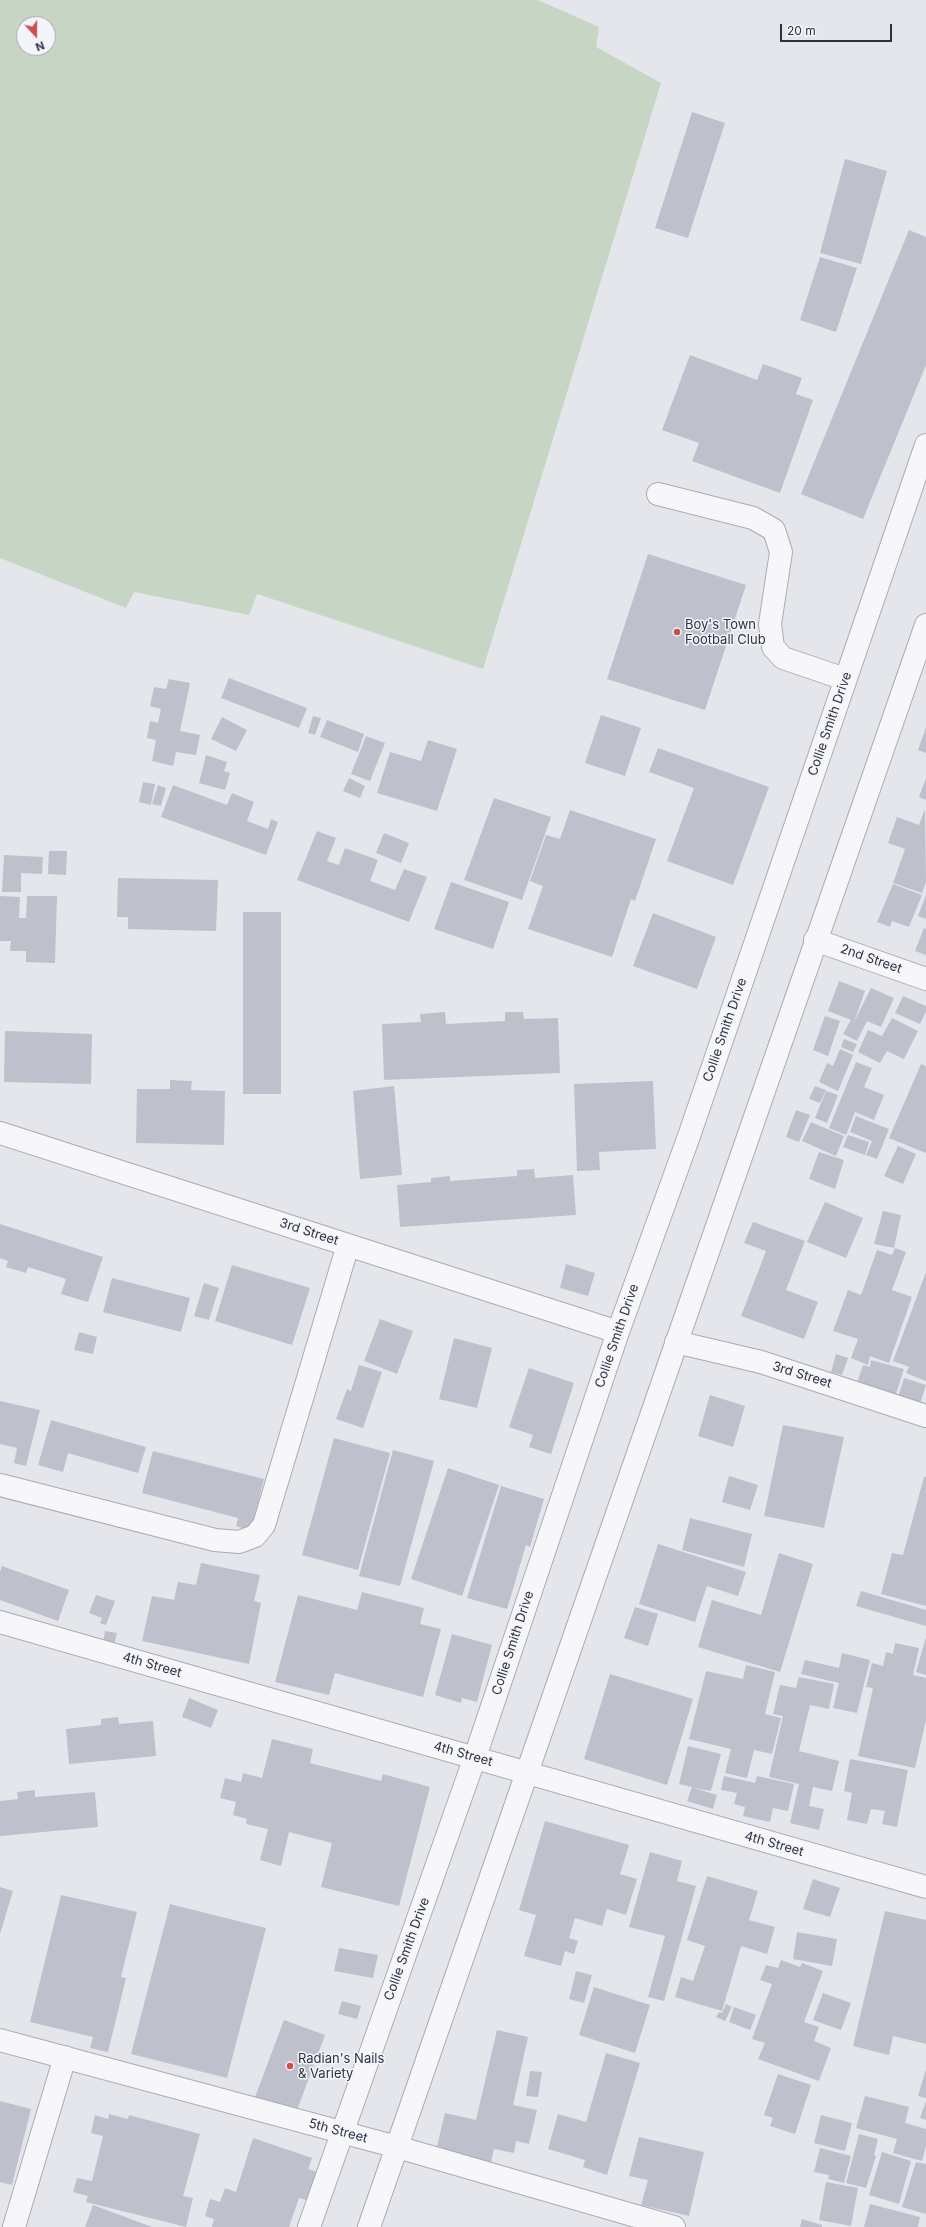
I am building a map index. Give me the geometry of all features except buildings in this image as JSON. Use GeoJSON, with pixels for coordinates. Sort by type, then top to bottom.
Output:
{"type":"FeatureCollection","features":[{"type":"Feature","properties":{"kind":"street","name":"Collie Smith Drive"},"geometry":{"type":"LineString","coordinates":[[309,2227],[475,1757],[618,1332],[689,1136],[844,680],[926,445]]}},
{"type":"Feature","properties":{"kind":"street"},"geometry":{"type":"LineString","coordinates":[[658,494],[753,518],[774,530],[781,552],[770,624],[773,648],[783,658],[844,680]]}},
{"type":"Feature","properties":{"kind":"street"},"geometry":{"type":"LineString","coordinates":[[369,2227],[815,940],[926,625]]}},
{"type":"Feature","properties":{"kind":"street","name":"2nd Street"},"geometry":{"type":"LineString","coordinates":[[815,940],[926,979]]}},
{"type":"Feature","properties":{"kind":"street","name":"3rd Street"},"geometry":{"type":"LineString","coordinates":[[0,1133],[618,1332]]}},
{"type":"Feature","properties":{"kind":"street"},"geometry":{"type":"LineString","coordinates":[[0,1486],[215,1540],[239,1542],[255,1536],[264,1526],[348,1245]]}},
{"type":"Feature","properties":{"kind":"street","name":"3rd Street"},"geometry":{"type":"LineString","coordinates":[[676,1342],[761,1362],[926,1416]]}},
{"type":"Feature","properties":{"kind":"street","name":"4th Street"},"geometry":{"type":"LineString","coordinates":[[0,1622],[926,1887]]}},
{"type":"Feature","properties":{"kind":"street","name":"5th Street"},"geometry":{"type":"LineString","coordinates":[[0,2040],[65,2056],[397,2147],[674,2227]]}},
{"type":"Feature","properties":{"kind":"street"},"geometry":{"type":"LineString","coordinates":[[14,2227],[65,2056]]}},
{"type":"Feature","properties":{"kind":"green space"},"geometry":{"type":"Polygon","coordinates":[[[0,0],[538,0],[599,27],[596,47],[661,83],[483,669],[257,594],[249,615],[134,592],[126,608],[0,558],[0,0]]]}},
{"type":"Feature","properties":{"kind":"place","name":"Boy's Town Football Club"},"geometry":{"type":"Point","coordinates":[677,632]}},
{"type":"Feature","properties":{"kind":"place","name":"Radian's Nails & Variety"},"geometry":{"type":"Point","coordinates":[290,2066]}}]}
